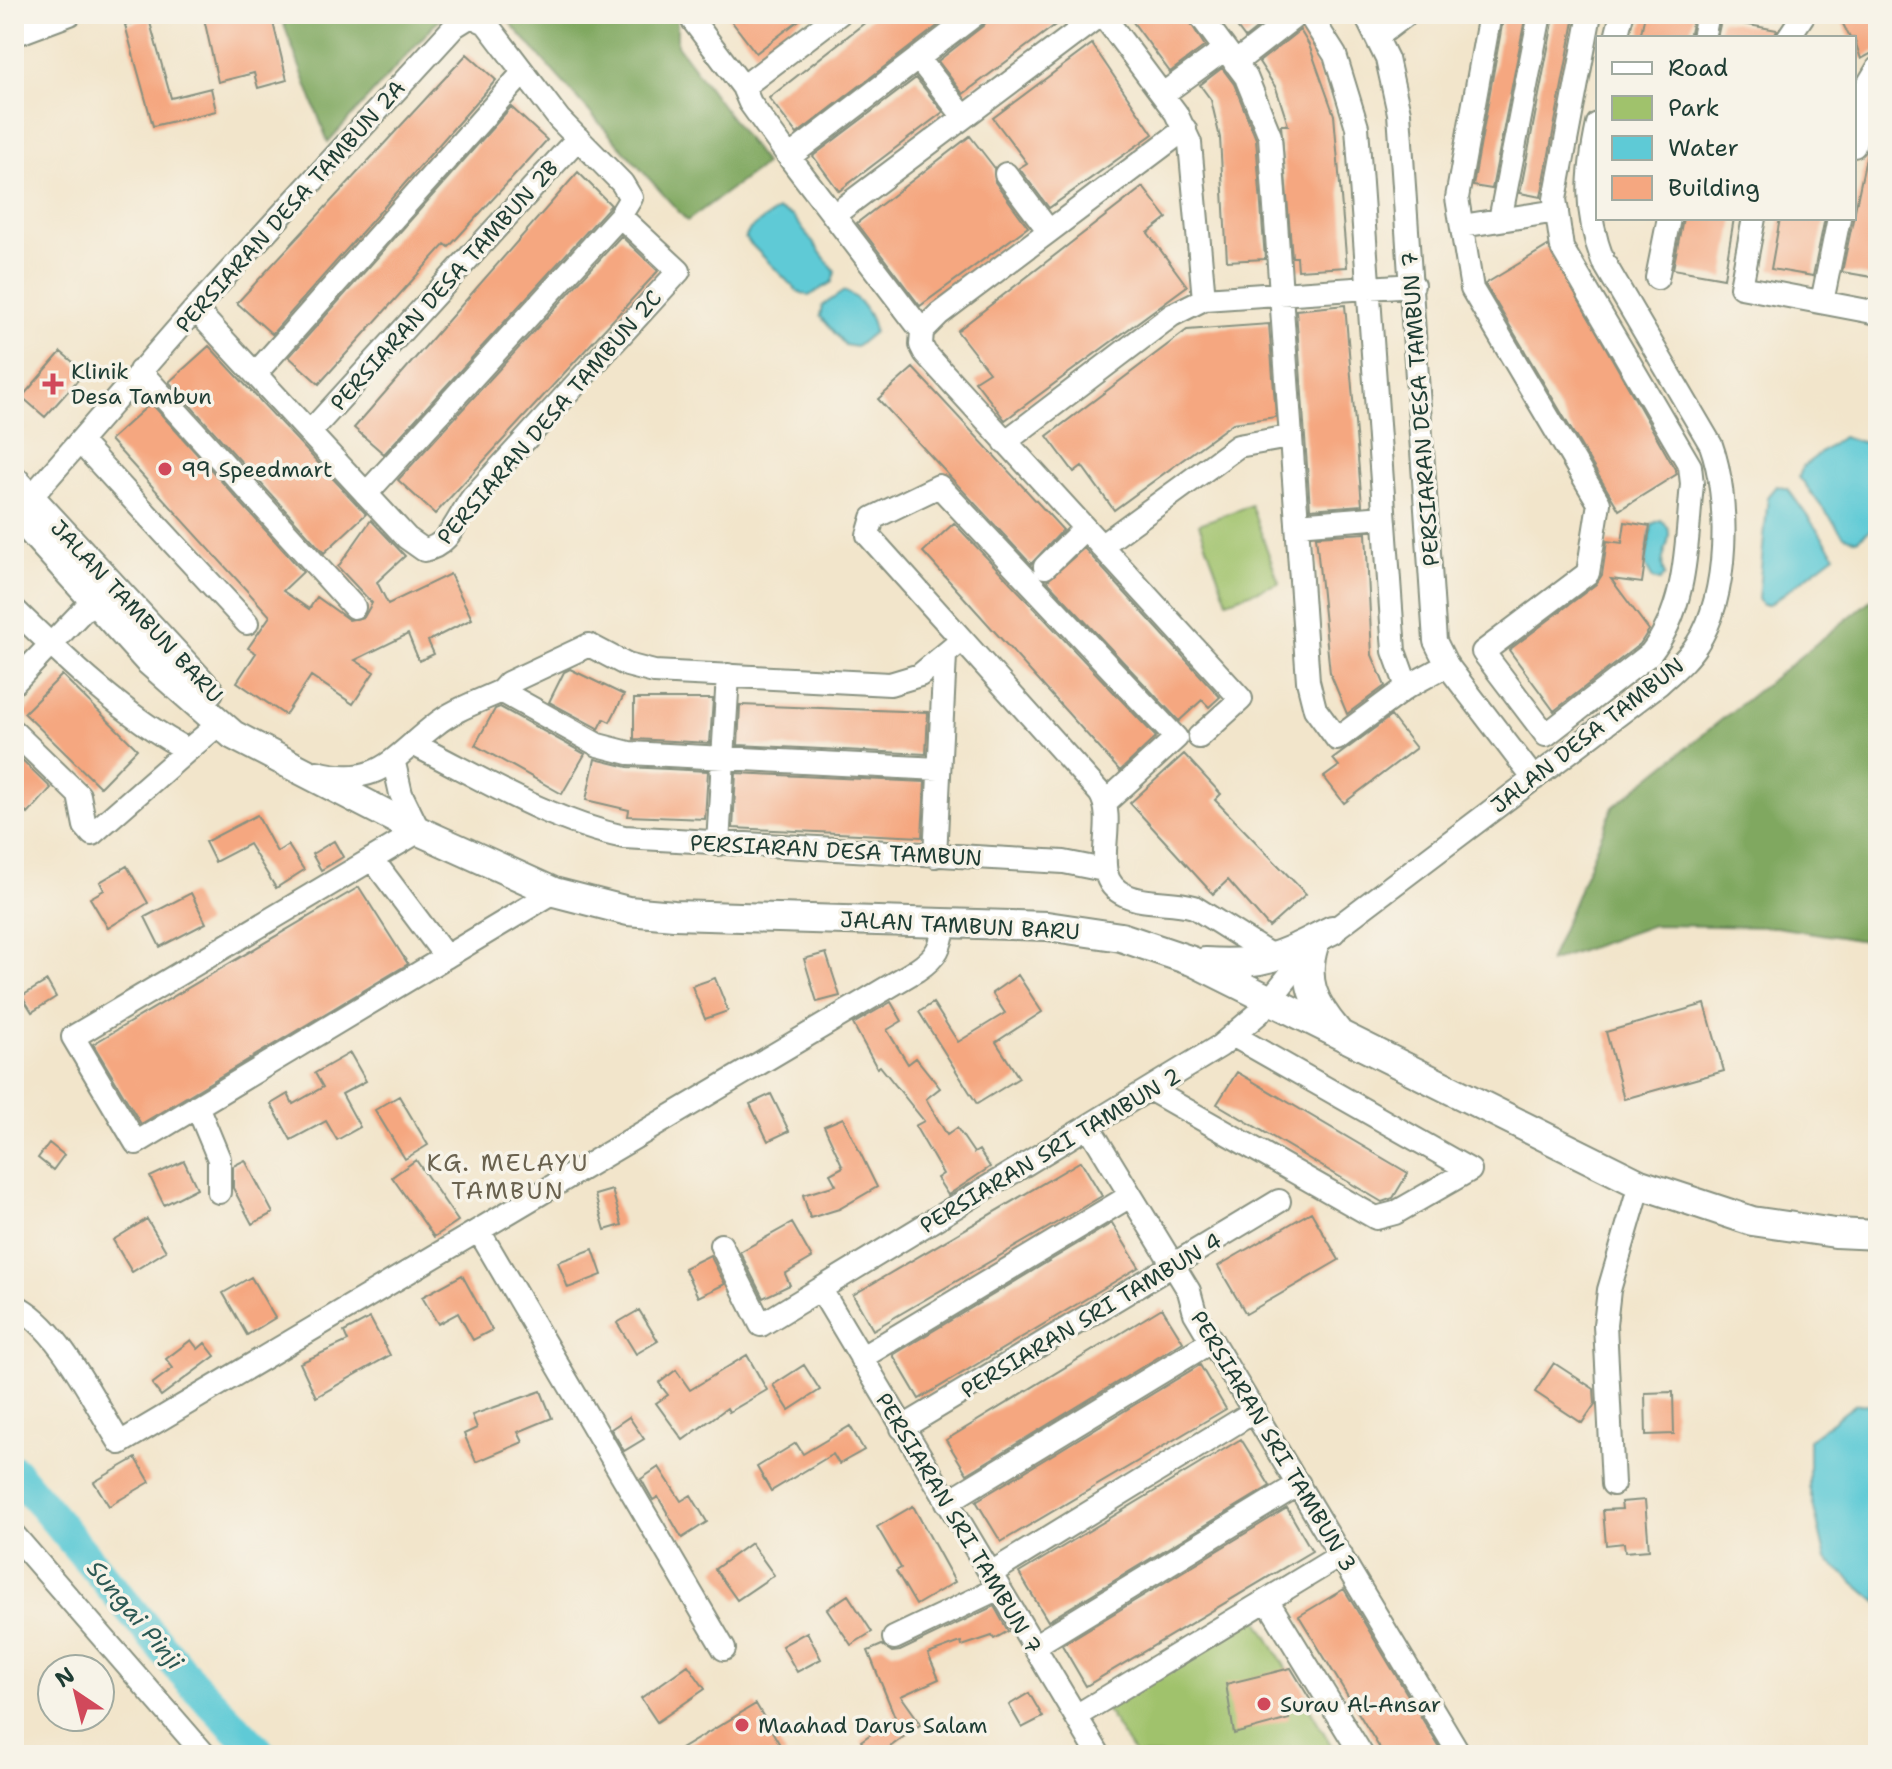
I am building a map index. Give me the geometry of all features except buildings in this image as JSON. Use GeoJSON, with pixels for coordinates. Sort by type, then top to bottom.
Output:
{"type":"FeatureCollection","features":[{"type":"Feature","properties":{"kind":"main road","name":"JALAN TAMBUN BARU"},"geometry":{"type":"LineString","coordinates":[[18,496],[82,554],[137,616],[244,723],[256,746]]}},
{"type":"Feature","properties":{"kind":"main road","name":"JALAN TAMBUN BARU"},"geometry":{"type":"LineString","coordinates":[[18,496],[94,599],[148,660],[218,725],[419,831],[554,892],[628,911],[674,915],[945,922],[1086,931],[1151,945],[1192,961],[1640,1184],[1752,1221],[1835,1233],[1878,1235]]}},
{"type":"Feature","properties":{"kind":"main road"},"geometry":{"type":"LineString","coordinates":[[82,554],[94,599],[137,616]]}},
{"type":"Feature","properties":{"kind":"main road"},"geometry":{"type":"LineString","coordinates":[[1192,961],[1254,964],[1323,937]]}},
{"type":"Feature","properties":{"kind":"main road"},"geometry":{"type":"LineString","coordinates":[[1323,937],[1309,969],[1312,995],[1342,1036]]}},
{"type":"Feature","properties":{"kind":"street"},"geometry":{"type":"LineString","coordinates":[[14,35],[70,14]]}},
{"type":"Feature","properties":{"kind":"street"},"geometry":{"type":"LineString","coordinates":[[688,14],[743,87],[750,103],[789,157],[922,331],[925,353],[1241,699],[1199,737]]}},
{"type":"Feature","properties":{"kind":"street"},"geometry":{"type":"LineString","coordinates":[[743,87],[839,14]]}},
{"type":"Feature","properties":{"kind":"street"},"geometry":{"type":"LineString","coordinates":[[789,157],[976,14]]}},
{"type":"Feature","properties":{"kind":"street"},"geometry":{"type":"LineString","coordinates":[[834,215],[1102,14],[1163,94],[1185,129],[1193,157],[1204,299]]}},
{"type":"Feature","properties":{"kind":"street"},"geometry":{"type":"LineString","coordinates":[[1199,14],[1253,90],[1270,136],[1308,681],[1315,709],[1337,739],[1407,687],[1447,665]]}},
{"type":"Feature","properties":{"kind":"street"},"geometry":{"type":"LineString","coordinates":[[1163,94],[1298,14]]}},
{"type":"Feature","properties":{"kind":"street","name":"PERSIARAN DESA TAMBUN 7"},"geometry":{"type":"LineString","coordinates":[[1309,14],[1335,55],[1357,127],[1394,651],[1407,687]]}},
{"type":"Feature","properties":{"kind":"street","name":"PERSIARAN DESA TAMBUN 7"},"geometry":{"type":"LineString","coordinates":[[1365,14],[1394,82],[1399,113],[1435,641],[1447,665],[1534,779]]}},
{"type":"Feature","properties":{"kind":"street"},"geometry":{"type":"LineString","coordinates":[[1377,37],[1407,14]]}},
{"type":"Feature","properties":{"kind":"street"},"geometry":{"type":"LineString","coordinates":[[1490,14],[1457,198],[1472,289],[1599,503],[1588,573],[1483,652],[1546,735],[1650,654],[1661,641],[1680,598],[1692,484],[1690,466],[1562,248],[1555,199],[1590,14]]}},
{"type":"Feature","properties":{"kind":"street"},"geometry":{"type":"LineString","coordinates":[[1500,220],[1540,14]]}},
{"type":"Feature","properties":{"kind":"street"},"geometry":{"type":"LineString","coordinates":[[1597,14],[1620,23]]}},
{"type":"Feature","properties":{"kind":"street"},"geometry":{"type":"LineString","coordinates":[[1703,36],[1708,14]]}},
{"type":"Feature","properties":{"kind":"street","name":"PERSIARAN DESA TAMBUN 2A"},"geometry":{"type":"LineString","coordinates":[[18,496],[81,443],[195,309],[455,26],[471,16],[479,17],[523,73]]}},
{"type":"Feature","properties":{"kind":"street"},"geometry":{"type":"LineString","coordinates":[[918,58],[964,117]]}},
{"type":"Feature","properties":{"kind":"street"},"geometry":{"type":"LineString","coordinates":[[195,309],[366,494],[620,216],[631,198],[628,190],[578,138],[523,73],[256,373]]}},
{"type":"Feature","properties":{"kind":"street"},"geometry":{"type":"LineString","coordinates":[[1856,140],[1876,75]]}},
{"type":"Feature","properties":{"kind":"street"},"geometry":{"type":"LineString","coordinates":[[922,331],[939,314],[1185,129]]}},
{"type":"Feature","properties":{"kind":"street","name":"JALAN DESA TAMBUN"},"geometry":{"type":"LineString","coordinates":[[1270,1000],[1323,937],[1534,779],[1681,664],[1699,643],[1717,590],[1725,496],[1721,470],[1711,445],[1603,261],[1595,240],[1587,192],[1596,136]]}},
{"type":"Feature","properties":{"kind":"street","name":"PERSIARAN DESA TAMBUN 2B"},"geometry":{"type":"LineString","coordinates":[[310,432],[578,138]]}},
{"type":"Feature","properties":{"kind":"street"},"geometry":{"type":"LineString","coordinates":[[1006,174],[1049,231]]}},
{"type":"Feature","properties":{"kind":"street"},"geometry":{"type":"LineString","coordinates":[[1462,226],[1557,211]]}},
{"type":"Feature","properties":{"kind":"street","name":"PERSIARAN DESA TAMBUN 2C"},"geometry":{"type":"LineString","coordinates":[[366,494],[414,545],[432,549],[449,536],[473,497],[679,271],[620,216]]}},
{"type":"Feature","properties":{"kind":"street"},"geometry":{"type":"LineString","coordinates":[[1657,278],[1669,220]]}},
{"type":"Feature","properties":{"kind":"street"},"geometry":{"type":"LineString","coordinates":[[1754,220],[1741,287],[1878,313]]}},
{"type":"Feature","properties":{"kind":"street"},"geometry":{"type":"LineString","coordinates":[[1822,302],[1839,220]]}},
{"type":"Feature","properties":{"kind":"street"},"geometry":{"type":"LineString","coordinates":[[1005,442],[1172,315],[1204,299],[1413,285]]}},
{"type":"Feature","properties":{"kind":"street"},"geometry":{"type":"LineString","coordinates":[[140,371],[354,607]]}},
{"type":"Feature","properties":{"kind":"street"},"geometry":{"type":"LineString","coordinates":[[1101,546],[1238,446],[1289,437]]}},
{"type":"Feature","properties":{"kind":"street"},"geometry":{"type":"LineString","coordinates":[[81,443],[247,623]]}},
{"type":"Feature","properties":{"kind":"street"},"geometry":{"type":"LineString","coordinates":[[1106,802],[1176,738],[939,486],[873,518],[868,535],[953,648],[1106,802],[1109,825],[1104,870],[1114,888],[1125,895],[1194,907],[1275,958]]}},
{"type":"Feature","properties":{"kind":"street"},"geometry":{"type":"LineString","coordinates":[[1297,524],[1384,517]]}},
{"type":"Feature","properties":{"kind":"street"},"geometry":{"type":"LineString","coordinates":[[1045,567],[1084,529]]}},
{"type":"Feature","properties":{"kind":"street"},"geometry":{"type":"LineString","coordinates":[[14,683],[94,599]]}},
{"type":"Feature","properties":{"kind":"street"},"geometry":{"type":"LineString","coordinates":[[14,609],[51,645],[163,737],[188,750]]}},
{"type":"Feature","properties":{"kind":"street"},"geometry":{"type":"LineString","coordinates":[[292,766],[344,778],[378,771],[394,763],[437,723],[501,691],[508,683],[589,645],[639,669],[890,684],[920,675],[953,648]]}},
{"type":"Feature","properties":{"kind":"street"},"geometry":{"type":"LineString","coordinates":[[935,856],[939,769],[953,648]]}},
{"type":"Feature","properties":{"kind":"street"},"geometry":{"type":"LineString","coordinates":[[718,844],[728,675]]}},
{"type":"Feature","properties":{"kind":"street"},"geometry":{"type":"LineString","coordinates":[[501,691],[598,745],[629,753],[939,769]]}},
{"type":"Feature","properties":{"kind":"street"},"geometry":{"type":"LineString","coordinates":[[14,732],[79,795],[85,826],[92,834],[218,725]]}},
{"type":"Feature","properties":{"kind":"street","name":"PERSIARAN DESA TAMBUN"},"geometry":{"type":"LineString","coordinates":[[413,744],[584,827],[624,837],[1064,862],[1104,870]]}},
{"type":"Feature","properties":{"kind":"street"},"geometry":{"type":"LineString","coordinates":[[394,763],[401,794],[419,831],[73,1037],[136,1143],[554,892]]}},
{"type":"Feature","properties":{"kind":"street"},"geometry":{"type":"LineString","coordinates":[[373,860],[446,957]]}},
{"type":"Feature","properties":{"kind":"street"},"geometry":{"type":"LineString","coordinates":[[14,1305],[31,1313],[49,1332],[120,1443],[917,970],[935,958],[941,948],[945,922]]}},
{"type":"Feature","properties":{"kind":"street","name":"PERSIARAN SRI TAMBUN 2"},"geometry":{"type":"LineString","coordinates":[[721,1245],[761,1325],[1151,1090],[1234,1036],[1270,1000]]}},
{"type":"Feature","properties":{"kind":"street"},"geometry":{"type":"LineString","coordinates":[[1151,1090],[1376,1218],[1395,1213],[1470,1170],[1234,1036]]}},
{"type":"Feature","properties":{"kind":"street"},"geometry":{"type":"LineString","coordinates":[[197,1106],[219,1159],[219,1192]]}},
{"type":"Feature","properties":{"kind":"street","name":"PERSIARAN SRI TAMBUN 3"},"geometry":{"type":"LineString","coordinates":[[1089,1127],[1174,1266],[1212,1341],[1460,1755]]}},
{"type":"Feature","properties":{"kind":"street"},"geometry":{"type":"LineString","coordinates":[[1613,1484],[1605,1325],[1609,1290],[1640,1184]]}},
{"type":"Feature","properties":{"kind":"street"},"geometry":{"type":"LineString","coordinates":[[861,1358],[1130,1196]]}},
{"type":"Feature","properties":{"kind":"street","name":"PERSIARAN SRI TAMBUN 4"},"geometry":{"type":"LineString","coordinates":[[902,1428],[1279,1201]]}},
{"type":"Feature","properties":{"kind":"street"},"geometry":{"type":"LineString","coordinates":[[479,1231],[724,1649]]}},
{"type":"Feature","properties":{"kind":"street","name":"PERSIARAN SRI TAMBUN 7"},"geometry":{"type":"LineString","coordinates":[[821,1290],[1099,1755]]}},
{"type":"Feature","properties":{"kind":"street"},"geometry":{"type":"LineString","coordinates":[[947,1502],[1212,1341]]}},
{"type":"Feature","properties":{"kind":"street"},"geometry":{"type":"LineString","coordinates":[[894,1638],[995,1580],[1255,1411]]}},
{"type":"Feature","properties":{"kind":"street"},"geometry":{"type":"LineString","coordinates":[[1034,1646],[1299,1484]]}},
{"type":"Feature","properties":{"kind":"street"},"geometry":{"type":"LineString","coordinates":[[14,1535],[205,1755]]}},
{"type":"Feature","properties":{"kind":"street"},"geometry":{"type":"LineString","coordinates":[[1076,1716],[1341,1555]]}},
{"type":"Feature","properties":{"kind":"street"},"geometry":{"type":"LineString","coordinates":[[1267,1600],[1362,1755]]}},
{"type":"Feature","properties":{"kind":"green space"},"geometry":{"type":"Polygon","coordinates":[[[280,14],[444,14],[328,142],[280,14]]]}},
{"type":"Feature","properties":{"kind":"green space"},"geometry":{"type":"Polygon","coordinates":[[[502,14],[677,14],[677,45],[765,164],[687,221],[502,14]]]}},
{"type":"Feature","properties":{"kind":"green space"},"geometry":{"type":"Polygon","coordinates":[[[1251,505],[1279,583],[1227,601],[1199,524],[1251,505]]]}},
{"type":"Feature","properties":{"kind":"green space"},"geometry":{"type":"Polygon","coordinates":[[[1878,594],[1878,943],[1776,927],[1653,925],[1549,962],[1613,807],[1878,594]]]}},
{"type":"Feature","properties":{"kind":"green space"},"geometry":{"type":"Polygon","coordinates":[[[1256,1617],[1337,1755],[1135,1755],[1105,1708],[1256,1617]]]}},
{"type":"Feature","properties":{"kind":"water"},"geometry":{"type":"Polygon","coordinates":[[[778,210],[793,216],[835,272],[832,282],[809,296],[797,291],[745,238],[750,229],[778,210]]]}},
{"type":"Feature","properties":{"kind":"water"},"geometry":{"type":"Polygon","coordinates":[[[844,291],[860,302],[873,326],[874,332],[856,347],[845,345],[820,316],[822,306],[844,291]]]}},
{"type":"Feature","properties":{"kind":"water"},"geometry":{"type":"Polygon","coordinates":[[[1842,437],[1878,446],[1878,524],[1857,540],[1844,536],[1799,477],[1803,466],[1842,437]]]}},
{"type":"Feature","properties":{"kind":"water"},"geometry":{"type":"Polygon","coordinates":[[[1777,486],[1788,489],[1835,555],[1769,605],[1762,605],[1758,599],[1768,497],[1777,486]]]}},
{"type":"Feature","properties":{"kind":"water"},"geometry":{"type":"Polygon","coordinates":[[[1661,520],[1667,526],[1669,539],[1663,560],[1665,575],[1660,581],[1653,579],[1645,565],[1652,524],[1661,520]]]}},
{"type":"Feature","properties":{"kind":"water"},"geometry":{"type":"Polygon","coordinates":[[[1856,1404],[1878,1405],[1878,1603],[1826,1559],[1809,1487],[1809,1439],[1856,1404]]]}},
{"type":"Feature","properties":{"kind":"waterway","name":"Sungai Pinji"},"geometry":{"type":"LineString","coordinates":[[14,1471],[191,1682],[262,1755]]}},
{"type":"Feature","properties":{"kind":"place","name":"Klinik Desa Tambun"},"geometry":{"type":"Point","coordinates":[53,384]}},
{"type":"Feature","properties":{"kind":"place","name":"99 Speedmart"},"geometry":{"type":"Point","coordinates":[165,469]}},
{"type":"Feature","properties":{"kind":"place","name":"Surau Al-Ansar"},"geometry":{"type":"Point","coordinates":[1264,1704]}},
{"type":"Feature","properties":{"kind":"place","name":"Maahad Darus Salam"},"geometry":{"type":"Point","coordinates":[742,1725]}},
{"type":"Feature","properties":{"kind":"district","name":"KG. MELAYU TAMBUN"},"geometry":{"type":"Point","coordinates":[508,1177]}}]}
